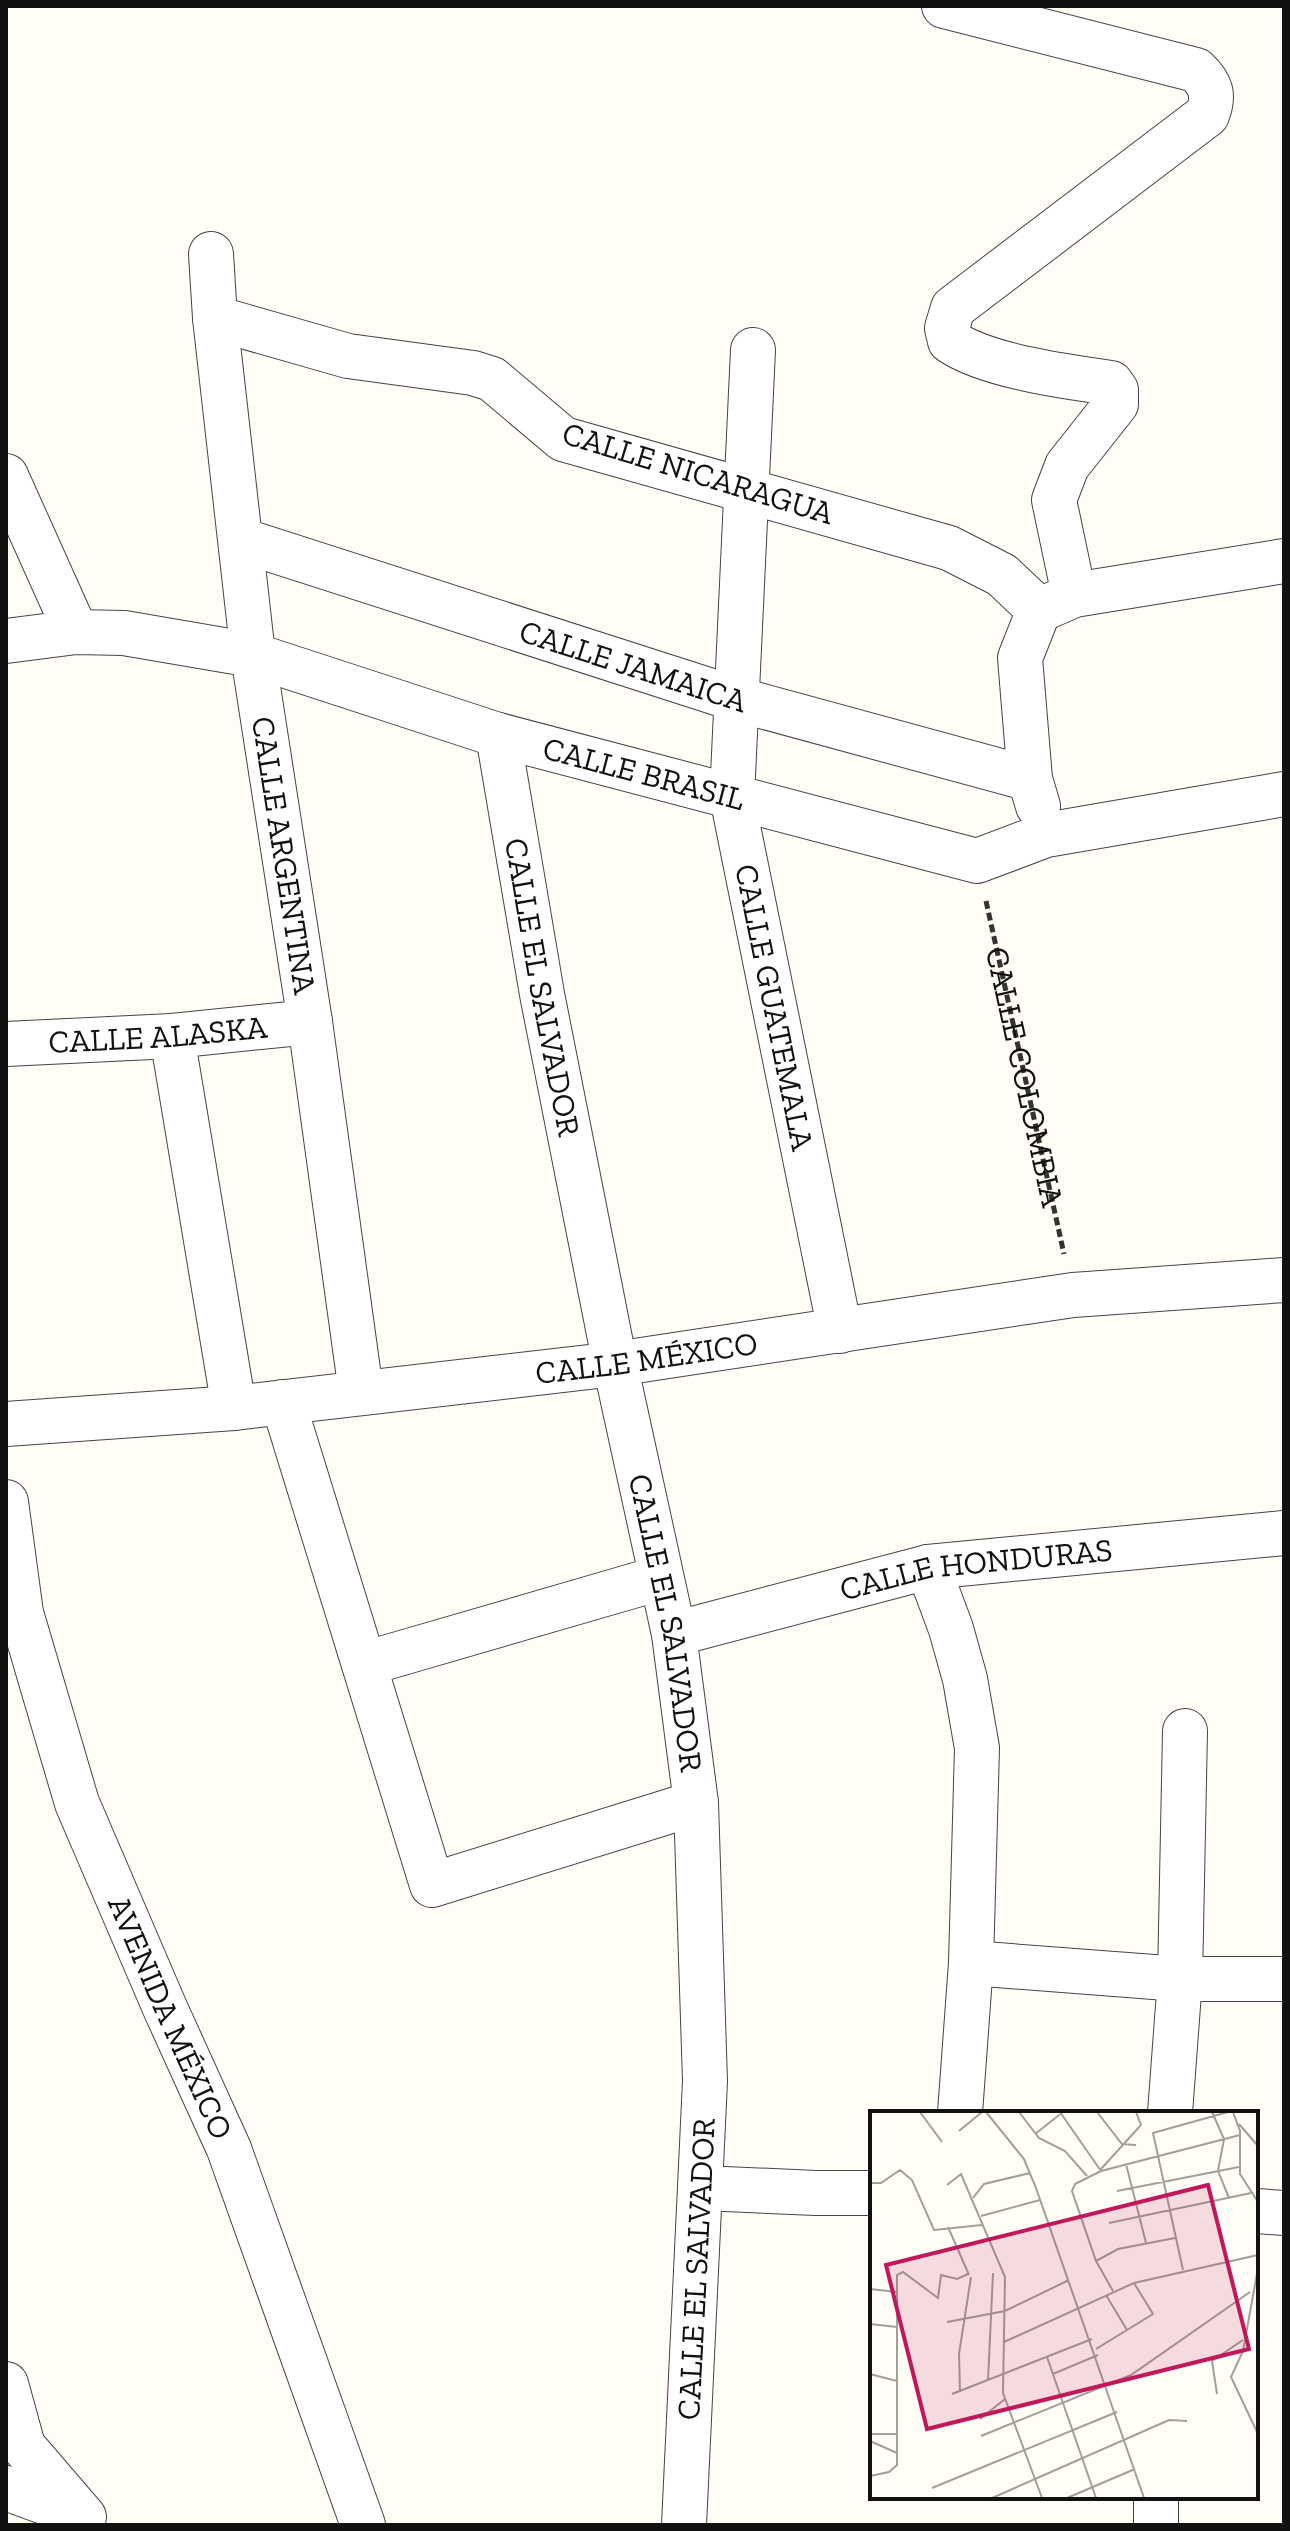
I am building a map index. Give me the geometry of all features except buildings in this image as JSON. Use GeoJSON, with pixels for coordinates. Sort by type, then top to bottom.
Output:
{"type":"FeatureCollection","features":[{"type":"Feature","properties":{"kind":"street"},"geometry":{"type":"LineString","coordinates":[[944,6],[1072,21],[1196,70],[1209,83],[1212,102],[1207,115],[953,308],[947,328],[950,341],[966,352],[1062,376],[1111,383],[1116,390],[1116,404],[1067,466],[1054,500],[1056,602],[1020,658],[1030,779],[1046,835]]}},
{"type":"Feature","properties":{"kind":"street","name":"CALLE ARGENTINA"},"geometry":{"type":"LineString","coordinates":[[211,254],[215,318],[253,655],[310,1022],[361,1392]]}},
{"type":"Feature","properties":{"kind":"street","name":"CALLE NICARAGUA"},"geometry":{"type":"LineString","coordinates":[[215,318],[348,356],[473,373],[492,379],[563,439],[949,548],[1056,602]]}},
{"type":"Feature","properties":{"kind":"street","name":"CALLE GUATEMALA"},"geometry":{"type":"LineString","coordinates":[[753,350],[732,797],[840,1331]]}},
{"type":"Feature","properties":{"kind":"street"},"geometry":{"type":"LineString","coordinates":[[6,476],[76,632]]}},
{"type":"Feature","properties":{"kind":"street","name":"CALLE JAMAICA"},"geometry":{"type":"LineString","coordinates":[[241,540],[736,699],[1030,779]]}},
{"type":"Feature","properties":{"kind":"street"},"geometry":{"type":"LineString","coordinates":[[1056,602],[1284,561]]}},
{"type":"Feature","properties":{"kind":"street","name":"CALLE BRASIL"},"geometry":{"type":"LineString","coordinates":[[6,641],[76,632],[124,633],[253,655],[498,735],[977,861]]}},
{"type":"Feature","properties":{"kind":"street","name":"CALLE EL SALVADOR"},"geometry":{"type":"LineString","coordinates":[[498,735],[542,994],[615,1364],[674,1634],[696,1803],[705,2081],[684,2525]]}},
{"type":"Feature","properties":{"kind":"street"},"geometry":{"type":"LineString","coordinates":[[977,861],[1046,835],[1284,794]]}},
{"type":"Feature","properties":{"kind":"street","name":"CALLE ALASKA"},"geometry":{"type":"LineString","coordinates":[[6,1044],[172,1036],[310,1022]]}},
{"type":"Feature","properties":{"kind":"street"},"geometry":{"type":"LineString","coordinates":[[172,1036],[234,1408]]}},
{"type":"Feature","properties":{"kind":"street","name":"CALLE MÉXICO"},"geometry":{"type":"LineString","coordinates":[[6,1424],[234,1408],[615,1364],[1073,1295],[1284,1280]]}},
{"type":"Feature","properties":{"kind":"street"},"geometry":{"type":"LineString","coordinates":[[283,1402],[432,1885],[696,1803]]}},
{"type":"Feature","properties":{"kind":"street","name":"AVENIDA MÉXICO"},"geometry":{"type":"LineString","coordinates":[[6,1502],[21,1613],[77,1803],[229,2149],[363,2525]]}},
{"type":"Feature","properties":{"kind":"street","name":"CALLE HONDURAS"},"geometry":{"type":"LineString","coordinates":[[674,1634],[928,1567],[1284,1533]]}},
{"type":"Feature","properties":{"kind":"street"},"geometry":{"type":"LineString","coordinates":[[928,1567],[965,1679],[977,1748],[971,1963],[960,2111]]}},
{"type":"Feature","properties":{"kind":"street"},"geometry":{"type":"LineString","coordinates":[[364,1664],[660,1578]]}},
{"type":"Feature","properties":{"kind":"street"},"geometry":{"type":"LineString","coordinates":[[1170,2111],[1180,1979],[1185,1731]]}},
{"type":"Feature","properties":{"kind":"street"},"geometry":{"type":"LineString","coordinates":[[971,1963],[1180,1979],[1284,1979]]}},
{"type":"Feature","properties":{"kind":"street"},"geometry":{"type":"LineString","coordinates":[[702,2188],[870,2193]]}},
{"type":"Feature","properties":{"kind":"street"},"geometry":{"type":"LineString","coordinates":[[1258,2211],[1284,2213]]}},
{"type":"Feature","properties":{"kind":"street"},"geometry":{"type":"LineString","coordinates":[[6,2384],[23,2446],[91,2521]]}},
{"type":"Feature","properties":{"kind":"street"},"geometry":{"type":"LineString","coordinates":[[6,2488],[91,2521]]}},
{"type":"Feature","properties":{"kind":"street"},"geometry":{"type":"LineString","coordinates":[[1156,2499],[1156,2525]]}},
{"type":"Feature","properties":{"kind":"path","name":"CALLE COLOMBIA"},"geometry":{"type":"LineString","coordinates":[[977,861],[1073,1295]]}}]}
